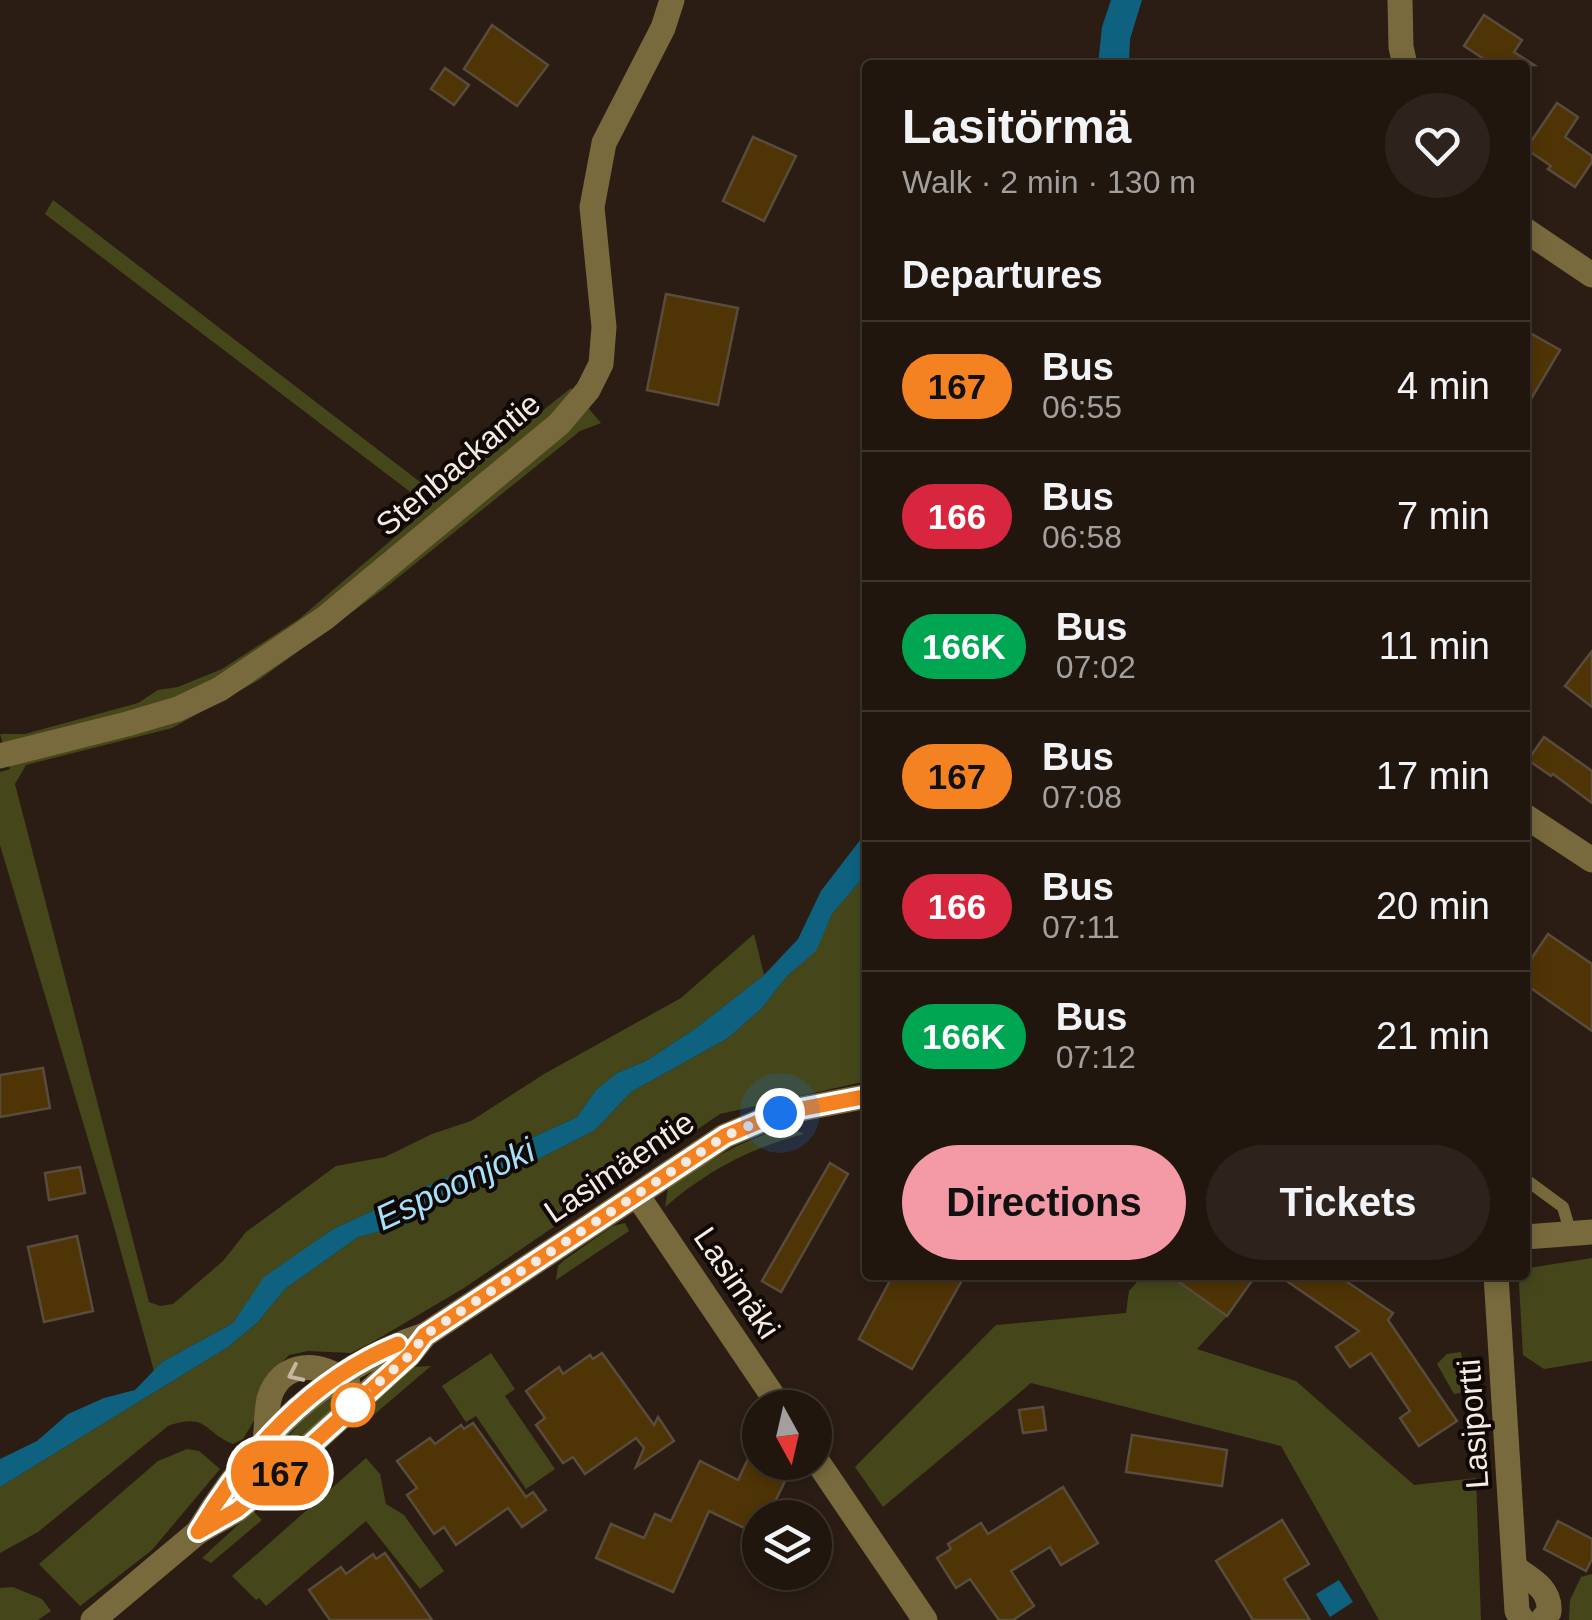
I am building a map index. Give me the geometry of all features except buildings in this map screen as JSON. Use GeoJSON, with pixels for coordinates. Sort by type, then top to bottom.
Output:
{"type":"FeatureCollection","features":[{"type":"Feature","properties":{"kind":"street","name":"Stenbackantie"},"geometry":{"type":"LineString","coordinates":[[0,756],[127,724],[220,689],[325,618],[559,424],[588,390],[601,364],[604,327],[592,207],[604,143],[663,28],[672,0]]}},
{"type":"Feature","properties":{"kind":"street"},"geometry":{"type":"LineString","coordinates":[[1400,0],[1405,60]]}},
{"type":"Feature","properties":{"kind":"street"},"geometry":{"type":"LineString","coordinates":[[1530,233],[1592,275]]}},
{"type":"Feature","properties":{"kind":"street"},"geometry":{"type":"LineString","coordinates":[[1530,819],[1592,860]]}},
{"type":"Feature","properties":{"kind":"street","name":"Lasimäentie"},"geometry":{"type":"LineString","coordinates":[[198,1532],[217,1500],[265,1441],[270,1399],[285,1376],[316,1366],[340,1377],[378,1352],[425,1335],[725,1136],[780,1113],[862,1097]]}},
{"type":"Feature","properties":{"kind":"street","name":"Lasimäki"},"geometry":{"type":"LineString","coordinates":[[637,1195],[769,1390]]}},
{"type":"Feature","properties":{"kind":"street"},"geometry":{"type":"LineString","coordinates":[[1530,1237],[1581,1233]]}},
{"type":"Feature","properties":{"kind":"street","name":"Lasiportti"},"geometry":{"type":"LineString","coordinates":[[1496,1280],[1518,1611],[1522,1620]]}},
{"type":"Feature","properties":{"kind":"street","name":"Lasimäentie"},"geometry":{"type":"LineString","coordinates":[[107,1616],[198,1532],[237,1510],[261,1490],[410,1355],[425,1335]]}},
{"type":"Feature","properties":{"kind":"street"},"geometry":{"type":"LineString","coordinates":[[340,1377],[348,1384],[355,1402]]}},
{"type":"Feature","properties":{"kind":"street"},"geometry":{"type":"LineString","coordinates":[[830,1480],[925,1620]]}},
{"type":"Feature","properties":{"kind":"street"},"geometry":{"type":"LineString","coordinates":[[1515,1568],[1548,1596],[1549,1612],[1542,1620]]}},
{"type":"Feature","properties":{"kind":"lane"},"geometry":{"type":"LineString","coordinates":[[1530,1183],[1563,1207],[1581,1233]]}},
{"type":"Feature","properties":{"kind":"green space"},"geometry":{"type":"Polygon","coordinates":[[[53,200],[437,495],[571,388],[601,423],[580,431],[385,588],[259,680],[172,728],[26,765],[15,784],[149,1302],[160,1306],[173,1304],[223,1261],[246,1232],[336,1166],[385,1157],[432,1134],[471,1121],[544,1074],[681,998],[754,934],[764,975],[696,1028],[646,1061],[617,1073],[596,1090],[577,1117],[333,1229],[264,1278],[233,1323],[162,1362],[154,1371],[0,845],[0,772],[10,769],[0,734],[25,734],[138,703],[158,690],[178,687],[222,669],[299,619],[430,507],[45,214],[53,200]]]}},
{"type":"Feature","properties":{"kind":"green space"},"geometry":{"type":"Polygon","coordinates":[[[862,879],[862,1082],[720,1114],[464,1288],[371,1343],[351,1353],[308,1351],[289,1355],[266,1379],[255,1419],[243,1439],[233,1444],[198,1422],[168,1426],[38,1532],[0,1553],[0,1487],[228,1347],[257,1323],[285,1289],[358,1237],[405,1225],[487,1175],[521,1168],[595,1130],[631,1092],[728,1038],[762,1008],[787,976],[815,951],[832,914],[862,879]]]}},
{"type":"Feature","properties":{"kind":"green space"},"geometry":{"type":"Polygon","coordinates":[[[789,1127],[804,1134],[730,1162],[665,1207],[668,1188],[697,1169],[740,1144],[789,1127]]]}},
{"type":"Feature","properties":{"kind":"green space"},"geometry":{"type":"Polygon","coordinates":[[[625,1223],[629,1231],[556,1280],[563,1261],[613,1226],[625,1223]]]}},
{"type":"Feature","properties":{"kind":"green space"},"geometry":{"type":"Polygon","coordinates":[[[1592,1258],[1592,1361],[1544,1369],[1523,1355],[1519,1283],[1530,1280],[1530,1268],[1592,1258]]]}},
{"type":"Feature","properties":{"kind":"green space"},"geometry":{"type":"Polygon","coordinates":[[[1139,1280],[1176,1280],[1227,1316],[1197,1349],[1296,1381],[1414,1485],[1476,1478],[1481,1620],[1379,1620],[1281,1446],[1031,1383],[883,1507],[855,1467],[996,1325],[1126,1313],[1129,1291],[1139,1280]]]}},
{"type":"Feature","properties":{"kind":"green space"},"geometry":{"type":"Polygon","coordinates":[[[1461,1352],[1467,1392],[1454,1394],[1437,1364],[1447,1354],[1461,1352]]]}},
{"type":"Feature","properties":{"kind":"green space"},"geometry":{"type":"Polygon","coordinates":[[[491,1353],[515,1389],[505,1396],[555,1469],[526,1489],[476,1416],[466,1422],[442,1386],[491,1353]]]}},
{"type":"Feature","properties":{"kind":"green space"},"geometry":{"type":"Polygon","coordinates":[[[431,1366],[369,1419],[372,1405],[413,1367],[431,1366]]]}},
{"type":"Feature","properties":{"kind":"green space"},"geometry":{"type":"Polygon","coordinates":[[[332,1397],[337,1398],[337,1404],[266,1471],[263,1469],[294,1430],[332,1397]]]}},
{"type":"Feature","properties":{"kind":"green space"},"geometry":{"type":"Polygon","coordinates":[[[187,1449],[199,1451],[220,1469],[152,1550],[80,1606],[39,1564],[158,1461],[187,1449]]]}},
{"type":"Feature","properties":{"kind":"green space"},"geometry":{"type":"Polygon","coordinates":[[[366,1458],[380,1474],[386,1504],[404,1515],[444,1571],[420,1589],[366,1521],[266,1606],[259,1598],[256,1600],[232,1576],[366,1458]]]}},
{"type":"Feature","properties":{"kind":"green space"},"geometry":{"type":"Polygon","coordinates":[[[253,1511],[262,1520],[211,1563],[202,1558],[253,1511]]]}},
{"type":"Feature","properties":{"kind":"green space"},"geometry":{"type":"Polygon","coordinates":[[[1592,1574],[1592,1620],[1569,1620],[1570,1600],[1581,1577],[1592,1574]]]}},
{"type":"Feature","properties":{"kind":"green space"},"geometry":{"type":"Polygon","coordinates":[[[13,1587],[42,1599],[51,1611],[38,1620],[0,1620],[0,1588],[13,1587]]]}},
{"type":"Feature","properties":{"kind":"water"},"geometry":{"type":"Polygon","coordinates":[[[1111,0],[1142,0],[1130,39],[1129,60],[1099,60],[1102,27],[1111,0]]]}},
{"type":"Feature","properties":{"kind":"water","name":"Espoonjoki"},"geometry":{"type":"Polygon","coordinates":[[[862,838],[862,879],[832,914],[816,951],[728,1038],[631,1092],[595,1130],[521,1168],[487,1175],[405,1225],[358,1237],[285,1289],[257,1323],[228,1347],[0,1487],[0,1459],[37,1441],[68,1414],[135,1390],[162,1362],[233,1323],[264,1277],[333,1229],[577,1117],[596,1090],[617,1073],[646,1061],[696,1028],[764,975],[798,939],[821,891],[862,838]]]}},
{"type":"Feature","properties":{"kind":"water"},"geometry":{"type":"Polygon","coordinates":[[[1339,1580],[1353,1602],[1330,1617],[1316,1594],[1339,1580]]]}},
{"type":"Feature","properties":{"kind":"bus line","name":"167"},"geometry":{"type":"LineString","coordinates":[[398,1344],[378,1352],[306,1398],[284,1418],[217,1500],[198,1532],[237,1510],[261,1490],[410,1355],[425,1335],[725,1136],[780,1113],[862,1097]]}},
{"type":"Feature","properties":{"kind":"route"},"geometry":{"type":"LineString","coordinates":[[353,1405],[410,1355],[425,1335],[725,1136],[780,1113]]}}]}
